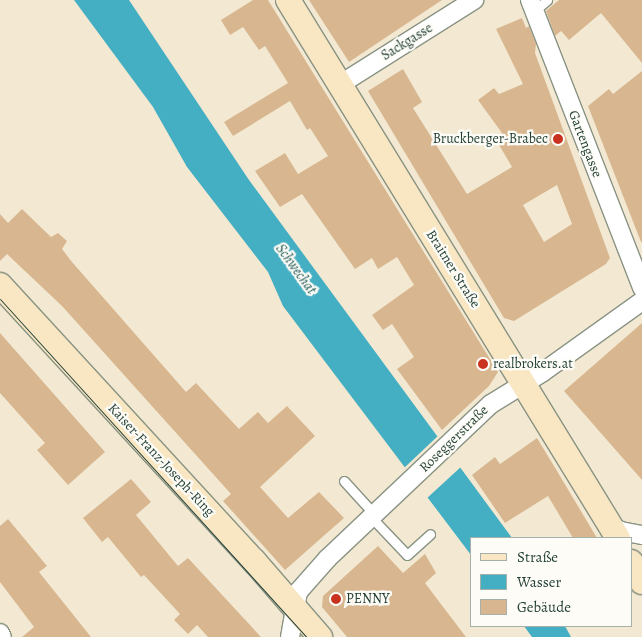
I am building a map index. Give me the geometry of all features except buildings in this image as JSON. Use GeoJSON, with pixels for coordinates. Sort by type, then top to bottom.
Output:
{"type":"FeatureCollection","features":[{"type":"Feature","properties":{"kind":"street","name":"Braitner Straße"},"geometry":{"type":"LineString","coordinates":[[288,0],[614,531]]}},
{"type":"Feature","properties":{"kind":"street","name":"Sackgasse"},"geometry":{"type":"LineString","coordinates":[[339,85],[474,0]]}},
{"type":"Feature","properties":{"kind":"street","name":"Gartengasse"},"geometry":{"type":"LineString","coordinates":[[537,4],[642,288]]}},
{"type":"Feature","properties":{"kind":"street","name":"Kaiser-Franz-Joseph-Ring"},"geometry":{"type":"LineString","coordinates":[[0,285],[320,637]]}},
{"type":"Feature","properties":{"kind":"street","name":"Roseggerstraße"},"geometry":{"type":"LineString","coordinates":[[290,637],[294,607],[306,579],[373,515],[491,404],[642,301]]}},
{"type":"Feature","properties":{"kind":"street"},"geometry":{"type":"LineString","coordinates":[[614,531],[642,535]]}},
{"type":"Feature","properties":{"kind":"street"},"geometry":{"type":"LineString","coordinates":[[632,564],[642,582]]}},
{"type":"Feature","properties":{"kind":"street"},"geometry":{"type":"LineString","coordinates":[[0,633],[2,637]]}},
{"type":"Feature","properties":{"kind":"lane"},"geometry":{"type":"LineString","coordinates":[[344,481],[407,555],[430,534]]}},
{"type":"Feature","properties":{"kind":"water","name":"Schwechat"},"geometry":{"type":"Polygon","coordinates":[[[74,0],[129,0],[249,180],[511,537],[470,537],[470,554],[283,306],[268,272],[187,167],[153,107],[74,0]]]}},
{"type":"Feature","properties":{"kind":"water"},"geometry":{"type":"Polygon","coordinates":[[[525,627],[566,627],[571,637],[532,637],[525,627]]]}},
{"type":"Feature","properties":{"kind":"pier"},"geometry":{"type":"Polygon","coordinates":[[[440,434],[463,465],[426,499],[403,469],[440,434]]]}},
{"type":"Feature","properties":{"kind":"tram line"},"geometry":{"type":"LineString","coordinates":[[0,299],[307,637]]}},
{"type":"Feature","properties":{"kind":"place","name":"Bruckberger-Brabec"},"geometry":{"type":"Point","coordinates":[558,139]}},
{"type":"Feature","properties":{"kind":"place","name":"realbrokers.at"},"geometry":{"type":"Point","coordinates":[483,364]}},
{"type":"Feature","properties":{"kind":"place","name":"PENNY"},"geometry":{"type":"Point","coordinates":[336,599]}}]}
